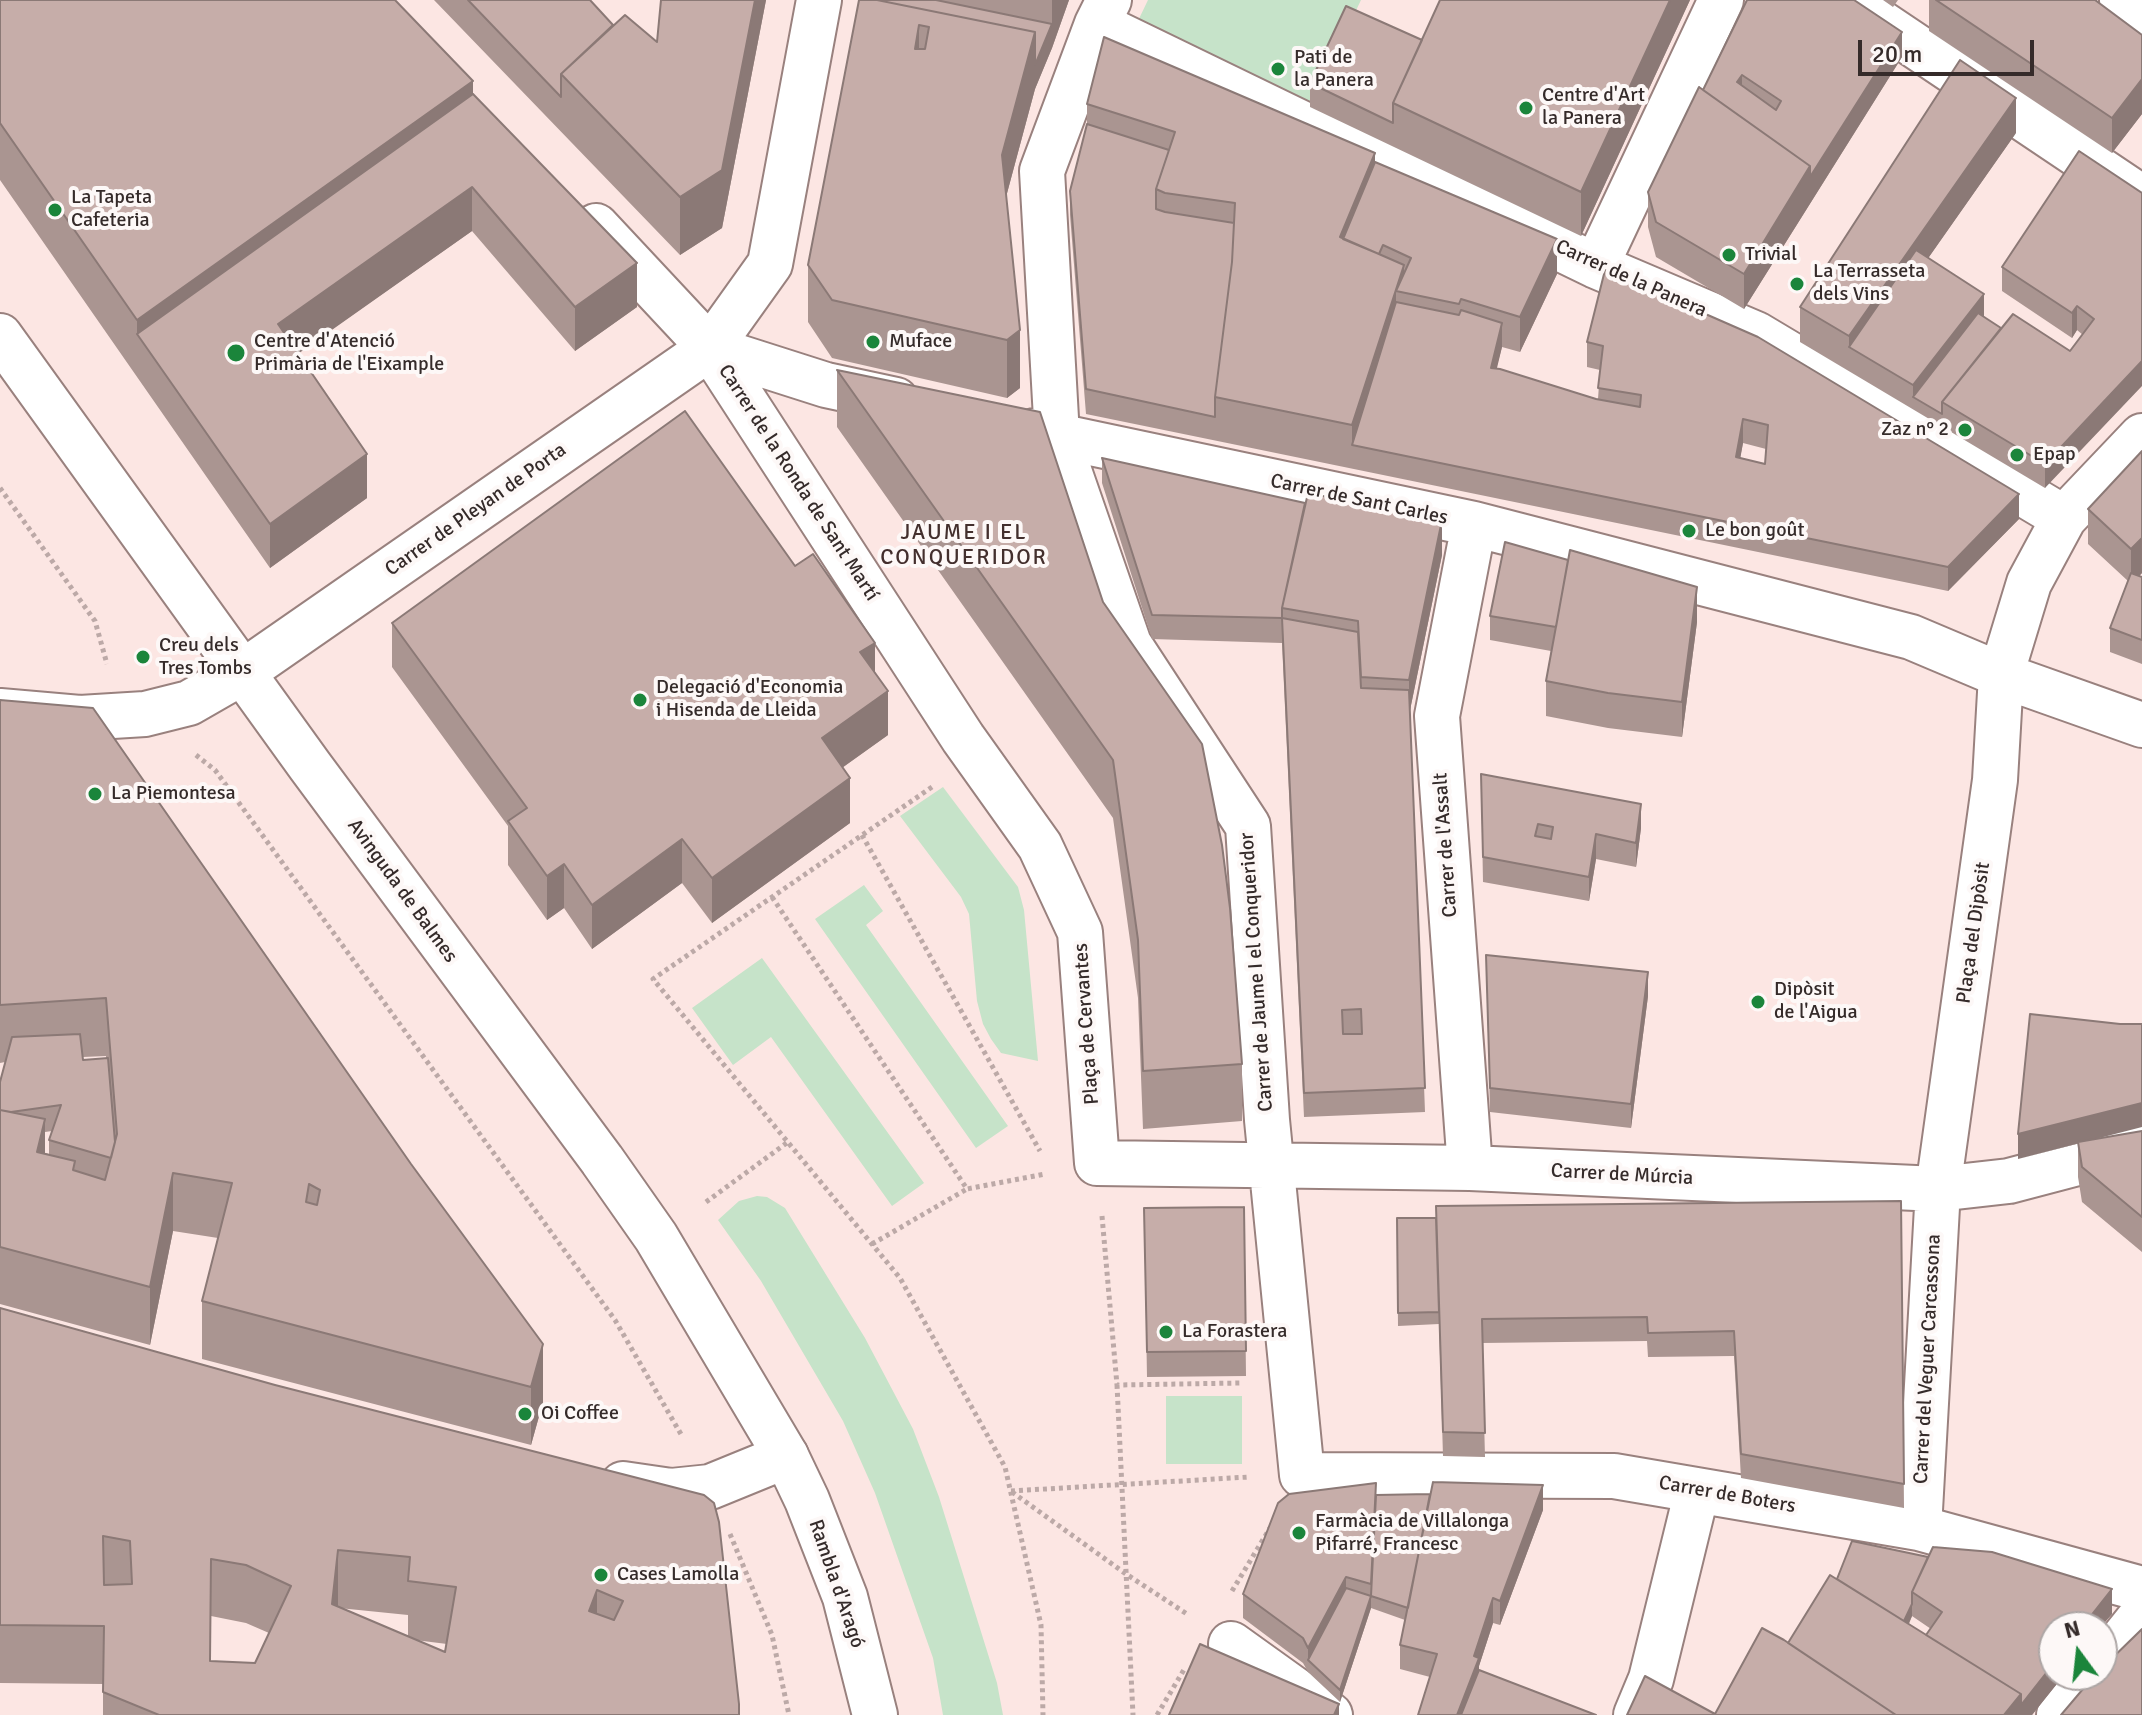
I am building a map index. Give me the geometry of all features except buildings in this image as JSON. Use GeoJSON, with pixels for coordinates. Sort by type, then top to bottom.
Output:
{"type":"FeatureCollection","features":[{"type":"Feature","properties":{"kind":"street","name":"Carrer de la Ronda de Sant Martí"},"geometry":{"type":"LineString","coordinates":[[819,0],[770,264],[710,348],[976,756],[1040,846]]}},
{"type":"Feature","properties":{"kind":"street"},"geometry":{"type":"LineString","coordinates":[[1596,266],[1721,0]]}},
{"type":"Feature","properties":{"kind":"street"},"geometry":{"type":"LineString","coordinates":[[1847,0],[2142,198]]}},
{"type":"Feature","properties":{"kind":"street"},"geometry":{"type":"LineString","coordinates":[[2122,0],[2142,15]]}},
{"type":"Feature","properties":{"kind":"street","name":"Carrer de la Panera"},"geometry":{"type":"LineString","coordinates":[[1103,12],[1596,266],[1756,334],[2064,518]]}},
{"type":"Feature","properties":{"kind":"street","name":"Carrer de Jaume I el Conqueridor"},"geometry":{"type":"LineString","coordinates":[[1103,12],[1042,171],[1057,436],[1129,644],[1248,826],[1267,1120],[1302,1475]]}},
{"type":"Feature","properties":{"kind":"street"},"geometry":{"type":"LineString","coordinates":[[574,203],[710,348],[826,385],[934,409]]}},
{"type":"Feature","properties":{"kind":"street","name":"Avinguda de Balmes"},"geometry":{"type":"LineString","coordinates":[[0,336],[602,1160],[656,1237],[786,1456]]}},
{"type":"Feature","properties":{"kind":"street","name":"Carrer de Pleyan de Porta"},"geometry":{"type":"LineString","coordinates":[[0,711],[80,718],[145,714],[189,703],[243,672],[710,348]]}},
{"type":"Feature","properties":{"kind":"street","name":"Carrer de Sant Carles"},"geometry":{"type":"LineString","coordinates":[[996,423],[1474,524],[1911,637],[2001,675],[2142,725]]}},
{"type":"Feature","properties":{"kind":"street","name":"Plaça del Dipòsit"},"geometry":{"type":"LineString","coordinates":[[1938,1189],[1995,780],[2001,675],[2029,583],[2064,518],[2142,436]]}},
{"type":"Feature","properties":{"kind":"street","name":"Carrer de l'Assalt"},"geometry":{"type":"LineString","coordinates":[[1470,1168],[1437,716],[1474,524]]}},
{"type":"Feature","properties":{"kind":"street","name":"Plaça de Cervantes"},"geometry":{"type":"LineString","coordinates":[[1040,846],[1080,932],[1097,1163]]}},
{"type":"Feature","properties":{"kind":"street","name":"Carrer de Múrcia"},"geometry":{"type":"LineString","coordinates":[[1097,1163],[1470,1168],[1938,1189],[2009,1181],[2142,1146]]}},
{"type":"Feature","properties":{"kind":"street","name":"Carrer del Veguer Carcassona"},"geometry":{"type":"LineString","coordinates":[[1919,1528],[1938,1189]]}},
{"type":"Feature","properties":{"kind":"street"},"geometry":{"type":"LineString","coordinates":[[581,1475],[671,1491],[710,1487],[786,1456]]}},
{"type":"Feature","properties":{"kind":"street","name":"Rambla d'Aragó"},"geometry":{"type":"LineString","coordinates":[[786,1456],[845,1597],[875,1715]]}},
{"type":"Feature","properties":{"kind":"street","name":"Carrer de Boters"},"geometry":{"type":"LineString","coordinates":[[1302,1475],[1614,1476],[1919,1528],[2142,1589]]}},
{"type":"Feature","properties":{"kind":"street"},"geometry":{"type":"LineString","coordinates":[[1636,1715],[1651,1679],[1697,1491]]}},
{"type":"Feature","properties":{"kind":"street"},"geometry":{"type":"LineString","coordinates":[[2118,1645],[2142,1615]]}},
{"type":"Feature","properties":{"kind":"street"},"geometry":{"type":"LineString","coordinates":[[1231,1644],[1330,1715]]}},
{"type":"Feature","properties":{"kind":"street"},"geometry":{"type":"LineString","coordinates":[[2059,1715],[2079,1691]]}},
{"type":"Feature","properties":{"kind":"path"},"geometry":{"type":"LineString","coordinates":[[0,488],[95,621],[111,681],[145,714],[215,770],[615,1320],[710,1487],[772,1635],[789,1715]]}},
{"type":"Feature","properties":{"kind":"path"},"geometry":{"type":"LineString","coordinates":[[976,756],[653,979],[900,1278],[1005,1467],[1041,1625],[1043,1715]]}},
{"type":"Feature","properties":{"kind":"path"},"geometry":{"type":"LineString","coordinates":[[862,835],[1052,1172]]}},
{"type":"Feature","properties":{"kind":"path"},"geometry":{"type":"LineString","coordinates":[[772,897],[967,1189]]}},
{"type":"Feature","properties":{"kind":"path"},"geometry":{"type":"LineString","coordinates":[[706,1202],[788,1142]]}},
{"type":"Feature","properties":{"kind":"path"},"geometry":{"type":"LineString","coordinates":[[872,1244],[967,1189],[1097,1163],[1117,1385],[1133,1715]]}},
{"type":"Feature","properties":{"kind":"path"},"geometry":{"type":"LineString","coordinates":[[1117,1385],[1295,1383]]}},
{"type":"Feature","properties":{"kind":"path"},"geometry":{"type":"LineString","coordinates":[[1011,1491],[1302,1475]]}},
{"type":"Feature","properties":{"kind":"path"},"geometry":{"type":"LineString","coordinates":[[1011,1491],[1126,1574],[1231,1644]]}},
{"type":"Feature","properties":{"kind":"green space","name":"Pati de la Panera"},"geometry":{"type":"Polygon","coordinates":[[[1148,0],[1361,0],[1310,107],[1136,25],[1148,0]]]}},
{"type":"Feature","properties":{"kind":"green space"},"geometry":{"type":"Polygon","coordinates":[[[943,787],[1018,887],[1024,910],[1038,1061],[1001,1053],[991,1039],[977,1001],[969,914],[961,897],[900,816],[943,787]]]}},
{"type":"Feature","properties":{"kind":"green space"},"geometry":{"type":"Polygon","coordinates":[[[864,885],[883,911],[866,925],[1008,1126],[976,1148],[815,919],[864,885]]]}},
{"type":"Feature","properties":{"kind":"green space"},"geometry":{"type":"Polygon","coordinates":[[[762,958],[924,1183],[892,1206],[771,1037],[733,1065],[692,1008],[762,958]]]}},
{"type":"Feature","properties":{"kind":"green space"},"geometry":{"type":"Polygon","coordinates":[[[757,1196],[767,1197],[785,1208],[865,1338],[913,1429],[939,1497],[997,1683],[1003,1715],[943,1715],[933,1658],[875,1493],[843,1421],[761,1281],[718,1220],[739,1201],[757,1196]]]}},
{"type":"Feature","properties":{"kind":"green space"},"geometry":{"type":"Polygon","coordinates":[[[1166,1396],[1242,1396],[1242,1464],[1166,1464],[1166,1396]]]}},
{"type":"Feature","properties":{"kind":"place","name":"Pati de la Panera"},"geometry":{"type":"Point","coordinates":[1278,69]}},
{"type":"Feature","properties":{"kind":"place","name":"Centre d'Art la Panera"},"geometry":{"type":"Point","coordinates":[1526,108]}},
{"type":"Feature","properties":{"kind":"place","name":"La Tapeta Cafeteria"},"geometry":{"type":"Point","coordinates":[55,210]}},
{"type":"Feature","properties":{"kind":"place","name":"Trivial"},"geometry":{"type":"Point","coordinates":[1729,255]}},
{"type":"Feature","properties":{"kind":"place","name":"La Terrasseta dels Vins"},"geometry":{"type":"Point","coordinates":[1797,284]}},
{"type":"Feature","properties":{"kind":"place","name":"Muface"},"geometry":{"type":"Point","coordinates":[873,342]}},
{"type":"Feature","properties":{"kind":"place","name":"Centre d'Atenció Primària de l'Eixample"},"geometry":{"type":"Point","coordinates":[236,353]}},
{"type":"Feature","properties":{"kind":"place","name":"Zaz n° 2"},"geometry":{"type":"Point","coordinates":[1965,430]}},
{"type":"Feature","properties":{"kind":"place","name":"Epap"},"geometry":{"type":"Point","coordinates":[2017,455]}},
{"type":"Feature","properties":{"kind":"place","name":"Le bon goût"},"geometry":{"type":"Point","coordinates":[1689,531]}},
{"type":"Feature","properties":{"kind":"place","name":"Creu dels Tres Tombs"},"geometry":{"type":"Point","coordinates":[143,657]}},
{"type":"Feature","properties":{"kind":"place","name":"Delegació d'Economia i Hisenda de Lleida"},"geometry":{"type":"Point","coordinates":[640,700]}},
{"type":"Feature","properties":{"kind":"place","name":"La Piemontesa"},"geometry":{"type":"Point","coordinates":[95,794]}},
{"type":"Feature","properties":{"kind":"place","name":"Dipòsit de l'Aigua"},"geometry":{"type":"Point","coordinates":[1758,1002]}},
{"type":"Feature","properties":{"kind":"place","name":"La Forastera"},"geometry":{"type":"Point","coordinates":[1166,1332]}},
{"type":"Feature","properties":{"kind":"place","name":"Oi Coffee"},"geometry":{"type":"Point","coordinates":[525,1414]}},
{"type":"Feature","properties":{"kind":"place","name":"Farmàcia de Villalonga Pifarré, Francesc"},"geometry":{"type":"Point","coordinates":[1299,1533]}},
{"type":"Feature","properties":{"kind":"place","name":"Cases Lamolla"},"geometry":{"type":"Point","coordinates":[601,1575]}},
{"type":"Feature","properties":{"kind":"district","name":"JAUME I EL CONQUERIDOR"},"geometry":{"type":"Point","coordinates":[964,546]}}]}
